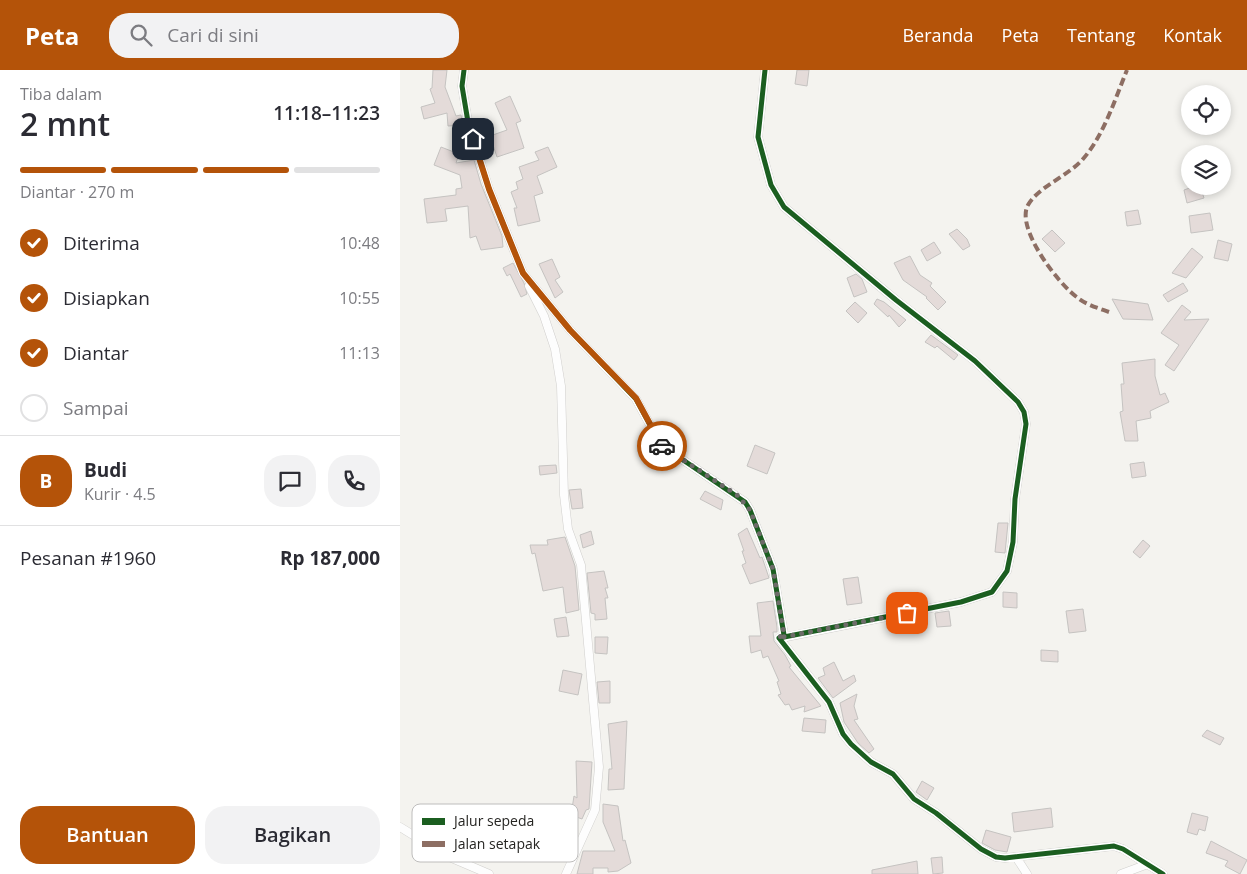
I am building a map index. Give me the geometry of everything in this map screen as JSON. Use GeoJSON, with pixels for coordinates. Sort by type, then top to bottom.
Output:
{"type":"FeatureCollection","features":[{"type":"Feature","properties":{"kind":"street"},"geometry":{"type":"LineString","coordinates":[[464,70],[462,86],[468,122],[489,189],[523,273],[544,316],[555,349],[560,376],[564,495],[568,529],[581,565],[599,767],[595,810],[578,848]]}},
{"type":"Feature","properties":{"kind":"street"},"geometry":{"type":"LineString","coordinates":[[765,70],[758,137],[771,185],[784,207],[896,300],[975,361],[1018,402],[1024,412],[1026,424],[1015,499],[1013,542],[1007,571],[992,592],[962,602],[778,638]]}},
{"type":"Feature","properties":{"kind":"street"},"geometry":{"type":"LineString","coordinates":[[523,273],[570,330],[636,398],[660,445],[745,502],[761,538],[776,583],[784,634],[778,638]]}},
{"type":"Feature","properties":{"kind":"street"},"geometry":{"type":"LineString","coordinates":[[778,638],[829,702],[843,734],[851,744],[871,762],[893,774],[914,799],[936,812],[989,854],[996,857],[1016,857],[1114,846],[1163,874]]}},
{"type":"Feature","properties":{"kind":"street"},"geometry":{"type":"LineString","coordinates":[[400,827],[412,834]]}},
{"type":"Feature","properties":{"kind":"street"},"geometry":{"type":"LineString","coordinates":[[1016,857],[1027,874]]}},
{"type":"Feature","properties":{"kind":"street"},"geometry":{"type":"LineString","coordinates":[[461,862],[489,874]]}},
{"type":"Feature","properties":{"kind":"street"},"geometry":{"type":"LineString","coordinates":[[566,874],[571,862]]}},
{"type":"Feature","properties":{"kind":"street"},"geometry":{"type":"LineString","coordinates":[[1121,874],[1148,864]]}},
{"type":"Feature","properties":{"kind":"building"},"geometry":{"type":"Polygon","coordinates":[[[433,70],[447,70],[445,87],[456,116],[461,115],[463,125],[448,126],[447,113],[424,119],[421,107],[435,103],[430,89],[432,88],[433,70]]]}},
{"type":"Feature","properties":{"kind":"building"},"geometry":{"type":"Polygon","coordinates":[[[797,70],[809,70],[807,86],[795,84],[797,70]]]}},
{"type":"Feature","properties":{"kind":"building"},"geometry":{"type":"Polygon","coordinates":[[[510,96],[521,121],[516,123],[524,148],[497,157],[490,136],[507,130],[495,103],[510,96]]]}},
{"type":"Feature","properties":{"kind":"building"},"geometry":{"type":"Polygon","coordinates":[[[441,147],[459,154],[456,163],[474,160],[481,184],[502,236],[503,247],[481,250],[476,236],[470,238],[468,206],[445,209],[447,221],[427,223],[424,199],[456,195],[456,189],[462,188],[460,175],[434,165],[441,147]]]}},
{"type":"Feature","properties":{"kind":"building"},"geometry":{"type":"Polygon","coordinates":[[[548,147],[557,167],[537,176],[543,193],[534,196],[540,221],[518,226],[514,208],[517,208],[511,192],[518,189],[516,182],[523,179],[519,167],[539,160],[535,152],[548,147]]]}},
{"type":"Feature","properties":{"kind":"building"},"geometry":{"type":"Polygon","coordinates":[[[1185,195],[1203,195],[1204,198],[1187,203],[1185,195]]]}},
{"type":"Feature","properties":{"kind":"building"},"geometry":{"type":"Polygon","coordinates":[[[1138,210],[1141,224],[1127,226],[1125,212],[1138,210]]]}},
{"type":"Feature","properties":{"kind":"building"},"geometry":{"type":"Polygon","coordinates":[[[1210,213],[1213,230],[1191,233],[1189,216],[1210,213]]]}},
{"type":"Feature","properties":{"kind":"building"},"geometry":{"type":"Polygon","coordinates":[[[957,229],[967,239],[970,246],[963,250],[949,234],[957,229]]]}},
{"type":"Feature","properties":{"kind":"building"},"geometry":{"type":"Polygon","coordinates":[[[1052,230],[1065,243],[1055,252],[1042,239],[1052,230]]]}},
{"type":"Feature","properties":{"kind":"building"},"geometry":{"type":"Polygon","coordinates":[[[1218,240],[1232,244],[1228,261],[1214,258],[1218,240]]]}},
{"type":"Feature","properties":{"kind":"building"},"geometry":{"type":"Polygon","coordinates":[[[934,242],[941,253],[927,261],[921,250],[934,242]]]}},
{"type":"Feature","properties":{"kind":"building"},"geometry":{"type":"Polygon","coordinates":[[[1192,248],[1203,257],[1186,278],[1172,273],[1192,248]]]}},
{"type":"Feature","properties":{"kind":"building"},"geometry":{"type":"Polygon","coordinates":[[[910,256],[920,275],[932,283],[930,286],[946,302],[938,310],[927,297],[903,280],[894,263],[910,256]]]}},
{"type":"Feature","properties":{"kind":"building"},"geometry":{"type":"Polygon","coordinates":[[[552,259],[560,277],[555,280],[563,292],[555,298],[539,264],[552,259]]]}},
{"type":"Feature","properties":{"kind":"building"},"geometry":{"type":"Polygon","coordinates":[[[513,263],[524,283],[527,294],[521,297],[510,274],[507,276],[503,268],[513,263]]]}},
{"type":"Feature","properties":{"kind":"building"},"geometry":{"type":"Polygon","coordinates":[[[856,274],[862,279],[867,292],[854,297],[847,278],[856,274]]]}},
{"type":"Feature","properties":{"kind":"building"},"geometry":{"type":"Polygon","coordinates":[[[1183,283],[1188,291],[1168,302],[1163,295],[1183,283]]]}},
{"type":"Feature","properties":{"kind":"building"},"geometry":{"type":"Polygon","coordinates":[[[877,299],[884,302],[906,320],[899,327],[889,315],[888,317],[874,304],[877,299]]]}},
{"type":"Feature","properties":{"kind":"building"},"geometry":{"type":"Polygon","coordinates":[[[1112,299],[1148,304],[1153,320],[1123,319],[1112,299]]]}},
{"type":"Feature","properties":{"kind":"building"},"geometry":{"type":"Polygon","coordinates":[[[855,302],[867,313],[858,323],[846,311],[855,302]]]}},
{"type":"Feature","properties":{"kind":"building"},"geometry":{"type":"Polygon","coordinates":[[[1182,305],[1191,312],[1184,320],[1209,319],[1174,371],[1165,365],[1179,345],[1161,333],[1182,305]]]}},
{"type":"Feature","properties":{"kind":"building"},"geometry":{"type":"Polygon","coordinates":[[[931,335],[958,355],[954,360],[937,346],[935,348],[925,342],[931,335]]]}},
{"type":"Feature","properties":{"kind":"building"},"geometry":{"type":"Polygon","coordinates":[[[1155,359],[1155,376],[1160,395],[1165,393],[1169,402],[1150,411],[1151,418],[1136,421],[1138,441],[1125,441],[1120,412],[1123,411],[1121,384],[1124,384],[1122,363],[1155,359]]]}},
{"type":"Feature","properties":{"kind":"building"},"geometry":{"type":"Polygon","coordinates":[[[755,445],[775,453],[767,474],[747,466],[755,445]]]}},
{"type":"Feature","properties":{"kind":"building"},"geometry":{"type":"Polygon","coordinates":[[[1144,462],[1146,476],[1132,478],[1130,464],[1144,462]]]}},
{"type":"Feature","properties":{"kind":"building"},"geometry":{"type":"Polygon","coordinates":[[[556,465],[557,473],[540,475],[539,466],[556,465]]]}},
{"type":"Feature","properties":{"kind":"building"},"geometry":{"type":"Polygon","coordinates":[[[581,489],[583,508],[572,509],[569,490],[581,489]]]}},
{"type":"Feature","properties":{"kind":"building"},"geometry":{"type":"Polygon","coordinates":[[[705,491],[723,500],[721,510],[700,499],[705,491]]]}},
{"type":"Feature","properties":{"kind":"building"},"geometry":{"type":"Polygon","coordinates":[[[998,523],[1008,523],[1005,553],[995,552],[998,523]]]}},
{"type":"Feature","properties":{"kind":"building"},"geometry":{"type":"Polygon","coordinates":[[[747,528],[760,558],[762,557],[769,578],[750,584],[742,565],[746,563],[738,534],[747,528]]]}},
{"type":"Feature","properties":{"kind":"building"},"geometry":{"type":"Polygon","coordinates":[[[591,531],[594,544],[583,548],[580,535],[591,531]]]}},
{"type":"Feature","properties":{"kind":"building"},"geometry":{"type":"Polygon","coordinates":[[[565,537],[575,566],[579,610],[566,613],[563,587],[543,591],[535,553],[532,554],[530,545],[548,545],[547,540],[565,537]]]}},
{"type":"Feature","properties":{"kind":"building"},"geometry":{"type":"Polygon","coordinates":[[[1143,540],[1150,546],[1140,558],[1133,552],[1143,540]]]}},
{"type":"Feature","properties":{"kind":"building"},"geometry":{"type":"Polygon","coordinates":[[[604,571],[608,588],[605,588],[608,598],[605,598],[607,619],[595,620],[595,614],[591,613],[587,573],[604,571]]]}},
{"type":"Feature","properties":{"kind":"building"},"geometry":{"type":"Polygon","coordinates":[[[858,577],[862,603],[847,605],[843,579],[858,577]]]}},
{"type":"Feature","properties":{"kind":"building"},"geometry":{"type":"Polygon","coordinates":[[[1003,592],[1017,593],[1017,608],[1003,607],[1003,592]]]}},
{"type":"Feature","properties":{"kind":"building"},"geometry":{"type":"Polygon","coordinates":[[[773,601],[777,627],[777,632],[773,632],[774,641],[785,655],[791,666],[789,667],[821,706],[804,712],[805,706],[792,710],[789,704],[785,705],[778,695],[781,694],[777,682],[779,681],[768,656],[763,658],[761,650],[751,653],[749,636],[761,636],[757,603],[773,601]]]}},
{"type":"Feature","properties":{"kind":"building"},"geometry":{"type":"Polygon","coordinates":[[[1083,609],[1086,631],[1069,633],[1066,611],[1083,609]]]}},
{"type":"Feature","properties":{"kind":"building"},"geometry":{"type":"Polygon","coordinates":[[[949,611],[951,626],[937,627],[935,613],[949,611]]]}},
{"type":"Feature","properties":{"kind":"building"},"geometry":{"type":"Polygon","coordinates":[[[566,617],[569,636],[557,637],[554,619],[566,617]]]}},
{"type":"Feature","properties":{"kind":"building"},"geometry":{"type":"Polygon","coordinates":[[[595,637],[608,637],[607,654],[595,653],[595,637]]]}},
{"type":"Feature","properties":{"kind":"building"},"geometry":{"type":"Polygon","coordinates":[[[1041,650],[1058,651],[1058,662],[1041,661],[1041,650]]]}},
{"type":"Feature","properties":{"kind":"building"},"geometry":{"type":"Polygon","coordinates":[[[834,662],[843,681],[854,675],[856,681],[833,698],[818,678],[825,675],[823,668],[834,662]]]}},
{"type":"Feature","properties":{"kind":"building"},"geometry":{"type":"Polygon","coordinates":[[[563,670],[582,674],[578,695],[559,691],[563,670]]]}},
{"type":"Feature","properties":{"kind":"building"},"geometry":{"type":"Polygon","coordinates":[[[610,681],[610,703],[599,703],[597,682],[610,681]]]}},
{"type":"Feature","properties":{"kind":"building"},"geometry":{"type":"Polygon","coordinates":[[[857,694],[854,706],[858,719],[854,720],[874,749],[869,753],[858,743],[844,722],[840,703],[857,694]]]}},
{"type":"Feature","properties":{"kind":"building"},"geometry":{"type":"Polygon","coordinates":[[[804,718],[826,720],[825,733],[802,731],[804,718]]]}},
{"type":"Feature","properties":{"kind":"building"},"geometry":{"type":"Polygon","coordinates":[[[627,721],[624,789],[608,790],[609,769],[612,769],[608,724],[627,721]]]}},
{"type":"Feature","properties":{"kind":"building"},"geometry":{"type":"Polygon","coordinates":[[[1207,730],[1224,738],[1220,745],[1202,736],[1207,730]]]}},
{"type":"Feature","properties":{"kind":"building"},"geometry":{"type":"Polygon","coordinates":[[[576,761],[592,762],[589,809],[586,810],[582,819],[578,818],[578,804],[573,804],[574,796],[577,798],[576,761]]]}},
{"type":"Feature","properties":{"kind":"building"},"geometry":{"type":"Polygon","coordinates":[[[922,781],[934,788],[927,800],[916,792],[922,781]]]}},
{"type":"Feature","properties":{"kind":"building"},"geometry":{"type":"Polygon","coordinates":[[[603,804],[618,806],[623,841],[625,840],[631,863],[618,871],[608,872],[608,868],[593,868],[593,874],[577,874],[583,851],[615,851],[603,822],[603,804]]]}},
{"type":"Feature","properties":{"kind":"building"},"geometry":{"type":"Polygon","coordinates":[[[1051,808],[1053,827],[1014,832],[1012,813],[1051,808]]]}},
{"type":"Feature","properties":{"kind":"building"},"geometry":{"type":"Polygon","coordinates":[[[1192,813],[1208,817],[1205,831],[1199,829],[1197,835],[1187,832],[1192,813]]]}},
{"type":"Feature","properties":{"kind":"building"},"geometry":{"type":"Polygon","coordinates":[[[986,830],[1011,837],[1007,852],[995,850],[982,843],[986,830]]]}},
{"type":"Feature","properties":{"kind":"building"},"geometry":{"type":"Polygon","coordinates":[[[1211,841],[1247,860],[1240,874],[1225,866],[1228,861],[1206,853],[1211,841]]]}},
{"type":"Feature","properties":{"kind":"building"},"geometry":{"type":"Polygon","coordinates":[[[942,857],[943,873],[933,874],[931,858],[942,857]]]}},
{"type":"Feature","properties":{"kind":"building"},"geometry":{"type":"Polygon","coordinates":[[[917,861],[918,874],[872,874],[872,870],[917,861]]]}},
{"type":"Feature","properties":{"kind":"marked path"},"geometry":{"type":"LineString","coordinates":[[1109,312],[1081,300],[1060,281],[1050,269],[1033,241],[1026,215],[1028,205],[1033,199],[1046,187],[1077,165],[1097,139],[1127,70]]}},
{"type":"Feature","properties":{"kind":"cycle path"},"geometry":{"type":"LineString","coordinates":[[464,70],[462,86],[468,122],[489,189],[523,273],[570,330],[636,399],[661,445],[745,502],[750,510],[773,569],[784,635],[779,638],[829,702],[843,734],[851,744],[871,762],[893,774],[914,799],[936,813],[981,849],[996,857],[1005,858],[1114,846],[1123,849],[1163,874]]}},
{"type":"Feature","properties":{"kind":"cycle path"},"geometry":{"type":"LineString","coordinates":[[765,70],[758,137],[771,185],[784,207],[896,300],[975,361],[1018,402],[1024,412],[1026,424],[1015,499],[1013,542],[1007,571],[992,592],[961,602],[779,638]]}},
{"type":"Feature","properties":{"kind":"way so far"},"geometry":{"type":"LineString","coordinates":[[662,446],[737,495],[750,510],[773,569],[784,634],[778,638],[907,613]]}},
{"type":"Feature","properties":{"kind":"route"},"geometry":{"type":"LineString","coordinates":[[473,139],[514,256],[523,273],[570,330],[636,398],[655,437],[662,446]]}}]}
